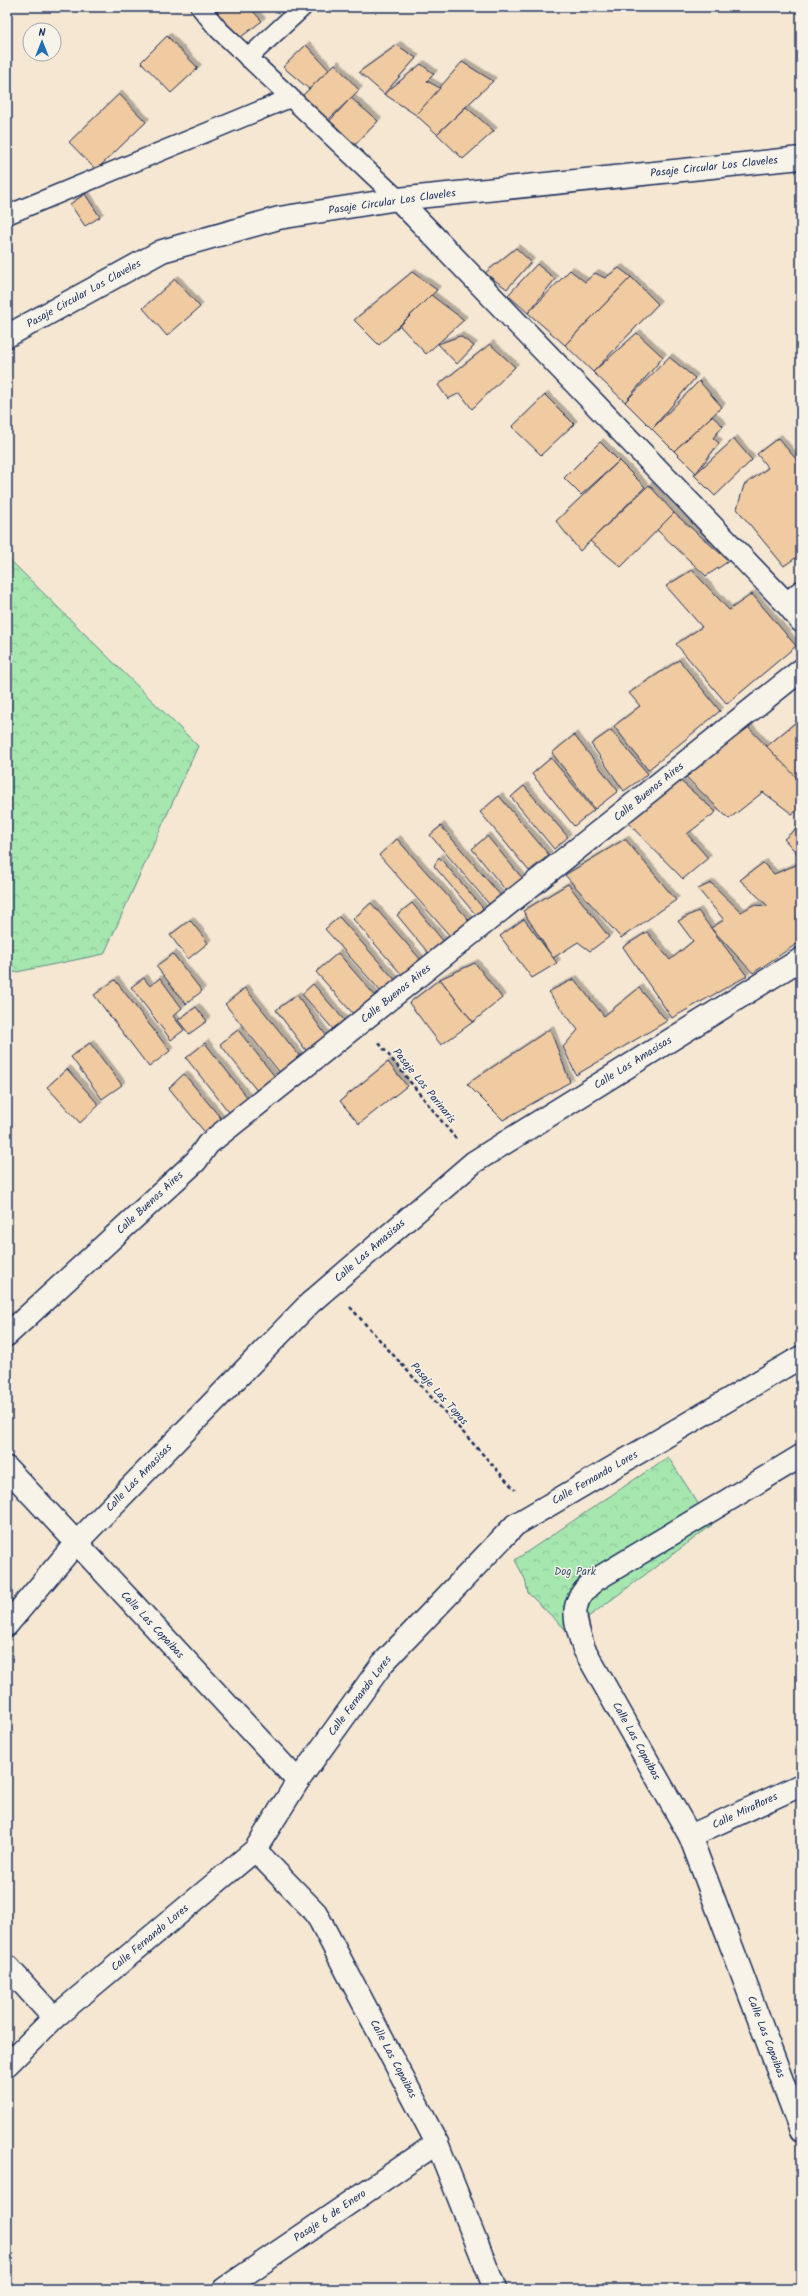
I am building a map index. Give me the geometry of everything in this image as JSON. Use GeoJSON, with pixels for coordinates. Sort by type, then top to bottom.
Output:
{"type":"FeatureCollection","features":[{"type":"Feature","properties":{"kind":"street","name":"Pasaje Circular Los Claveles"},"geometry":{"type":"LineString","coordinates":[[7,336],[162,251],[278,218],[398,199],[801,158]]}},
{"type":"Feature","properties":{"kind":"street"},"geometry":{"type":"LineString","coordinates":[[398,199],[794,598],[801,621]]}},
{"type":"Feature","properties":{"kind":"street","name":"Calle Buenos Aires"},"geometry":{"type":"LineString","coordinates":[[7,1335],[196,1161],[208,1144],[801,670]]}},
{"type":"Feature","properties":{"kind":"street","name":"Calle Las Amasisas"},"geometry":{"type":"LineString","coordinates":[[7,1625],[76,1543],[310,1303],[474,1162],[801,959]]}},
{"type":"Feature","properties":{"kind":"street","name":"Calle Fernando Lores"},"geometry":{"type":"LineString","coordinates":[[7,2065],[54,2018],[255,1850],[298,1781],[383,1663],[515,1525],[801,1357]]}},
{"type":"Feature","properties":{"kind":"street","name":"Calle Las Copaibas"},"geometry":{"type":"LineString","coordinates":[[801,1456],[597,1579],[586,1587],[574,1617],[584,1649],[690,1836],[801,2131]]}},
{"type":"Feature","properties":{"kind":"street","name":"Calle Las Copaibas"},"geometry":{"type":"LineString","coordinates":[[7,1468],[298,1781]]}},
{"type":"Feature","properties":{"kind":"street","name":"Calle Miraflores"},"geometry":{"type":"LineString","coordinates":[[690,1836],[801,1785]]}},
{"type":"Feature","properties":{"kind":"street","name":"Calle Las Copaibas"},"geometry":{"type":"LineString","coordinates":[[255,1850],[316,1913],[436,2143],[495,2289]]}},
{"type":"Feature","properties":{"kind":"street"},"geometry":{"type":"LineString","coordinates":[[7,1966],[54,2018]]}},
{"type":"Feature","properties":{"kind":"street","name":"Pasaje 6 de Enero"},"geometry":{"type":"LineString","coordinates":[[224,2289],[436,2143]]}},
{"type":"Feature","properties":{"kind":"lane"},"geometry":{"type":"LineString","coordinates":[[200,7],[218,29],[398,199]]}},
{"type":"Feature","properties":{"kind":"lane"},"geometry":{"type":"LineString","coordinates":[[248,58],[303,7]]}},
{"type":"Feature","properties":{"kind":"lane"},"geometry":{"type":"LineString","coordinates":[[7,215],[290,98]]}},
{"type":"Feature","properties":{"kind":"path","name":"Pasaje Los Parinaris"},"geometry":{"type":"LineString","coordinates":[[361,1021],[474,1162]]}},
{"type":"Feature","properties":{"kind":"path","name":"Pasaje Las Topas"},"geometry":{"type":"LineString","coordinates":[[330,1285],[536,1513]]}},
{"type":"Feature","properties":{"kind":"green space"},"geometry":{"type":"Polygon","coordinates":[[[7,557],[198,746],[104,954],[7,974],[7,557]]]}},
{"type":"Feature","properties":{"kind":"green space","name":"Dog Park"},"geometry":{"type":"Polygon","coordinates":[[[668,1457],[712,1525],[568,1632],[528,1593],[525,1579],[515,1560],[668,1457]]]}},
{"type":"Feature","properties":{"kind":"building"},"geometry":{"type":"Polygon","coordinates":[[[249,7],[262,21],[241,37],[210,8],[249,7]]]}},
{"type":"Feature","properties":{"kind":"building"},"geometry":{"type":"Polygon","coordinates":[[[167,36],[198,68],[171,93],[141,62],[167,36]]]}},
{"type":"Feature","properties":{"kind":"building"},"geometry":{"type":"Polygon","coordinates":[[[306,45],[329,70],[309,89],[283,67],[306,45]]]}},
{"type":"Feature","properties":{"kind":"building"},"geometry":{"type":"Polygon","coordinates":[[[397,45],[416,58],[384,94],[359,72],[397,45]]]}},
{"type":"Feature","properties":{"kind":"building"},"geometry":{"type":"Polygon","coordinates":[[[462,62],[493,81],[437,134],[416,115],[462,62]]]}},
{"type":"Feature","properties":{"kind":"building"},"geometry":{"type":"Polygon","coordinates":[[[335,64],[359,90],[325,123],[301,97],[335,64]]]}},
{"type":"Feature","properties":{"kind":"building"},"geometry":{"type":"Polygon","coordinates":[[[421,64],[434,74],[427,81],[440,88],[416,115],[384,94],[421,64]]]}},
{"type":"Feature","properties":{"kind":"building"},"geometry":{"type":"Polygon","coordinates":[[[119,94],[146,122],[96,170],[69,142],[119,94]]]}},
{"type":"Feature","properties":{"kind":"building"},"geometry":{"type":"Polygon","coordinates":[[[351,98],[378,121],[347,153],[322,129],[351,98]]]}},
{"type":"Feature","properties":{"kind":"building"},"geometry":{"type":"Polygon","coordinates":[[[466,107],[494,131],[463,159],[437,134],[466,107]]]}},
{"type":"Feature","properties":{"kind":"building"},"geometry":{"type":"Polygon","coordinates":[[[85,194],[100,217],[85,226],[70,204],[85,194]]]}},
{"type":"Feature","properties":{"kind":"building"},"geometry":{"type":"Polygon","coordinates":[[[516,248],[531,262],[507,289],[485,273],[516,248]]]}},
{"type":"Feature","properties":{"kind":"building"},"geometry":{"type":"Polygon","coordinates":[[[537,264],[555,279],[528,313],[508,295],[537,264]]]}},
{"type":"Feature","properties":{"kind":"building"},"geometry":{"type":"Polygon","coordinates":[[[619,268],[631,277],[565,345],[528,313],[570,270],[585,282],[595,273],[605,278],[619,268]]]}},
{"type":"Feature","properties":{"kind":"building"},"geometry":{"type":"Polygon","coordinates":[[[412,272],[437,290],[379,345],[354,320],[412,272]]]}},
{"type":"Feature","properties":{"kind":"building"},"geometry":{"type":"Polygon","coordinates":[[[631,277],[658,304],[593,372],[565,345],[631,277]]]}},
{"type":"Feature","properties":{"kind":"building"},"geometry":{"type":"Polygon","coordinates":[[[175,279],[200,307],[167,336],[143,308],[175,279]]]}},
{"type":"Feature","properties":{"kind":"building"},"geometry":{"type":"Polygon","coordinates":[[[431,295],[464,320],[426,354],[400,326],[431,295]]]}},
{"type":"Feature","properties":{"kind":"building"},"geometry":{"type":"Polygon","coordinates":[[[637,333],[663,357],[625,402],[593,372],[637,333]]]}},
{"type":"Feature","properties":{"kind":"building"},"geometry":{"type":"Polygon","coordinates":[[[460,336],[474,346],[457,364],[438,344],[460,336]]]}},
{"type":"Feature","properties":{"kind":"building"},"geometry":{"type":"Polygon","coordinates":[[[490,344],[515,367],[472,409],[460,393],[448,399],[438,385],[490,344]]]}},
{"type":"Feature","properties":{"kind":"building"},"geometry":{"type":"Polygon","coordinates":[[[669,357],[695,378],[652,429],[625,402],[669,357]]]}},
{"type":"Feature","properties":{"kind":"building"},"geometry":{"type":"Polygon","coordinates":[[[699,381],[722,407],[674,451],[652,429],[699,381]]]}},
{"type":"Feature","properties":{"kind":"building"},"geometry":{"type":"Polygon","coordinates":[[[545,395],[574,424],[541,455],[512,427],[545,395]]]}},
{"type":"Feature","properties":{"kind":"building"},"geometry":{"type":"Polygon","coordinates":[[[712,416],[723,426],[713,438],[719,443],[696,473],[674,451],[712,416]]]}},
{"type":"Feature","properties":{"kind":"building"},"geometry":{"type":"Polygon","coordinates":[[[778,438],[801,465],[801,554],[784,566],[737,509],[744,485],[768,468],[757,454],[778,438]]]}},
{"type":"Feature","properties":{"kind":"building"},"geometry":{"type":"Polygon","coordinates":[[[734,439],[752,460],[715,496],[694,475],[734,439]]]}},
{"type":"Feature","properties":{"kind":"building"},"geometry":{"type":"Polygon","coordinates":[[[600,442],[619,461],[581,495],[564,478],[600,442]]]}},
{"type":"Feature","properties":{"kind":"building"},"geometry":{"type":"Polygon","coordinates":[[[619,461],[645,487],[580,551],[556,521],[619,461]]]}},
{"type":"Feature","properties":{"kind":"building"},"geometry":{"type":"Polygon","coordinates":[[[649,485],[674,513],[621,567],[590,541],[649,485]]]}},
{"type":"Feature","properties":{"kind":"building"},"geometry":{"type":"Polygon","coordinates":[[[674,513],[729,561],[706,576],[657,530],[674,513]]]}},
{"type":"Feature","properties":{"kind":"building"},"geometry":{"type":"Polygon","coordinates":[[[692,570],[729,610],[752,594],[796,646],[727,704],[676,644],[702,627],[666,586],[692,570]]]}},
{"type":"Feature","properties":{"kind":"building"},"geometry":{"type":"Polygon","coordinates":[[[679,660],[720,711],[648,770],[614,726],[640,706],[629,693],[679,660]]]}},
{"type":"Feature","properties":{"kind":"building"},"geometry":{"type":"Polygon","coordinates":[[[801,718],[801,775],[794,781],[766,747],[801,718]]]}},
{"type":"Feature","properties":{"kind":"building"},"geometry":{"type":"Polygon","coordinates":[[[745,724],[801,782],[801,808],[792,814],[763,792],[729,819],[683,774],[745,724]]]}},
{"type":"Feature","properties":{"kind":"building"},"geometry":{"type":"Polygon","coordinates":[[[611,730],[648,774],[624,791],[591,744],[611,730]]]}},
{"type":"Feature","properties":{"kind":"building"},"geometry":{"type":"Polygon","coordinates":[[[574,735],[618,791],[595,809],[552,753],[574,735]]]}},
{"type":"Feature","properties":{"kind":"building"},"geometry":{"type":"Polygon","coordinates":[[[551,758],[594,810],[574,826],[532,774],[551,758]]]}},
{"type":"Feature","properties":{"kind":"building"},"geometry":{"type":"Polygon","coordinates":[[[676,777],[716,812],[687,834],[708,858],[683,879],[626,821],[676,777]]]}},
{"type":"Feature","properties":{"kind":"building"},"geometry":{"type":"Polygon","coordinates":[[[524,786],[568,837],[554,849],[511,797],[524,786]]]}},
{"type":"Feature","properties":{"kind":"building"},"geometry":{"type":"Polygon","coordinates":[[[499,796],[549,855],[529,871],[480,812],[499,796]]]}},
{"type":"Feature","properties":{"kind":"building"},"geometry":{"type":"Polygon","coordinates":[[[801,825],[801,858],[784,839],[801,825]]]}},
{"type":"Feature","properties":{"kind":"building"},"geometry":{"type":"Polygon","coordinates":[[[441,826],[501,896],[490,905],[430,835],[441,826]]]}},
{"type":"Feature","properties":{"kind":"building"},"geometry":{"type":"Polygon","coordinates":[[[487,836],[523,879],[507,892],[472,849],[487,836]]]}},
{"type":"Feature","properties":{"kind":"building"},"geometry":{"type":"Polygon","coordinates":[[[397,839],[469,920],[450,936],[379,855],[397,839]]]}},
{"type":"Feature","properties":{"kind":"building"},"geometry":{"type":"Polygon","coordinates":[[[625,839],[676,900],[621,938],[565,875],[625,839]]]}},
{"type":"Feature","properties":{"kind":"building"},"geometry":{"type":"Polygon","coordinates":[[[439,857],[483,908],[476,915],[434,866],[439,857]]]}},
{"type":"Feature","properties":{"kind":"building"},"geometry":{"type":"Polygon","coordinates":[[[763,863],[774,874],[801,863],[801,941],[753,973],[711,928],[724,920],[698,889],[711,883],[741,912],[753,905],[768,906],[740,880],[763,863]]]}},
{"type":"Feature","properties":{"kind":"building"},"geometry":{"type":"Polygon","coordinates":[[[568,884],[609,937],[590,951],[578,942],[553,958],[523,911],[568,884]]]}},
{"type":"Feature","properties":{"kind":"building"},"geometry":{"type":"Polygon","coordinates":[[[371,903],[421,960],[403,976],[353,919],[371,903]]]}},
{"type":"Feature","properties":{"kind":"building"},"geometry":{"type":"Polygon","coordinates":[[[412,903],[444,942],[429,954],[397,915],[412,903]]]}},
{"type":"Feature","properties":{"kind":"building"},"geometry":{"type":"Polygon","coordinates":[[[698,911],[747,976],[672,1018],[623,947],[647,932],[670,960],[693,941],[678,921],[698,911]]]}},
{"type":"Feature","properties":{"kind":"building"},"geometry":{"type":"Polygon","coordinates":[[[339,917],[396,981],[383,994],[325,929],[339,917]]]}},
{"type":"Feature","properties":{"kind":"building"},"geometry":{"type":"Polygon","coordinates":[[[524,919],[557,963],[532,978],[500,936],[524,919]]]}},
{"type":"Feature","properties":{"kind":"building"},"geometry":{"type":"Polygon","coordinates":[[[190,920],[208,943],[188,959],[170,935],[190,920]]]}},
{"type":"Feature","properties":{"kind":"building"},"geometry":{"type":"Polygon","coordinates":[[[338,953],[377,998],[356,1017],[316,972],[338,953]]]}},
{"type":"Feature","properties":{"kind":"building"},"geometry":{"type":"Polygon","coordinates":[[[173,954],[202,991],[186,1004],[156,966],[173,954]]]}},
{"type":"Feature","properties":{"kind":"building"},"geometry":{"type":"Polygon","coordinates":[[[475,963],[502,998],[473,1022],[440,979],[475,963]]]}},
{"type":"Feature","properties":{"kind":"building"},"geometry":{"type":"Polygon","coordinates":[[[144,978],[150,986],[160,978],[182,1008],[173,1016],[184,1030],[171,1040],[131,987],[144,978]]]}},
{"type":"Feature","properties":{"kind":"building"},"geometry":{"type":"Polygon","coordinates":[[[440,979],[473,1022],[441,1045],[409,1003],[440,979]]]}},
{"type":"Feature","properties":{"kind":"building"},"geometry":{"type":"Polygon","coordinates":[[[574,979],[604,1016],[639,988],[667,1021],[576,1075],[563,1047],[578,1030],[548,992],[574,979]]]}},
{"type":"Feature","properties":{"kind":"building"},"geometry":{"type":"Polygon","coordinates":[[[115,980],[170,1051],[149,1067],[94,995],[115,980]]]}},
{"type":"Feature","properties":{"kind":"building"},"geometry":{"type":"Polygon","coordinates":[[[313,984],[344,1020],[333,1029],[302,994],[313,984]]]}},
{"type":"Feature","properties":{"kind":"building"},"geometry":{"type":"Polygon","coordinates":[[[245,988],[301,1058],[281,1074],[225,1004],[245,988]]]}},
{"type":"Feature","properties":{"kind":"building"},"geometry":{"type":"Polygon","coordinates":[[[297,995],[328,1038],[308,1053],[276,1010],[297,995]]]}},
{"type":"Feature","properties":{"kind":"building"},"geometry":{"type":"Polygon","coordinates":[[[196,1007],[207,1021],[189,1034],[178,1020],[196,1007]]]}},
{"type":"Feature","properties":{"kind":"building"},"geometry":{"type":"Polygon","coordinates":[[[550,1029],[570,1082],[503,1120],[467,1084],[550,1029]]]}},
{"type":"Feature","properties":{"kind":"building"},"geometry":{"type":"Polygon","coordinates":[[[238,1030],[276,1078],[258,1092],[220,1044],[238,1030]]]}},
{"type":"Feature","properties":{"kind":"building"},"geometry":{"type":"Polygon","coordinates":[[[90,1043],[122,1085],[102,1099],[71,1057],[90,1043]]]}},
{"type":"Feature","properties":{"kind":"building"},"geometry":{"type":"Polygon","coordinates":[[[205,1043],[251,1102],[232,1116],[186,1058],[205,1043]]]}},
{"type":"Feature","properties":{"kind":"building"},"geometry":{"type":"Polygon","coordinates":[[[388,1062],[407,1086],[359,1124],[340,1101],[388,1062]]]}},
{"type":"Feature","properties":{"kind":"building"},"geometry":{"type":"Polygon","coordinates":[[[67,1069],[99,1105],[80,1123],[47,1087],[67,1069]]]}},
{"type":"Feature","properties":{"kind":"building"},"geometry":{"type":"Polygon","coordinates":[[[184,1074],[224,1122],[207,1135],[169,1088],[184,1074]]]}}]}
